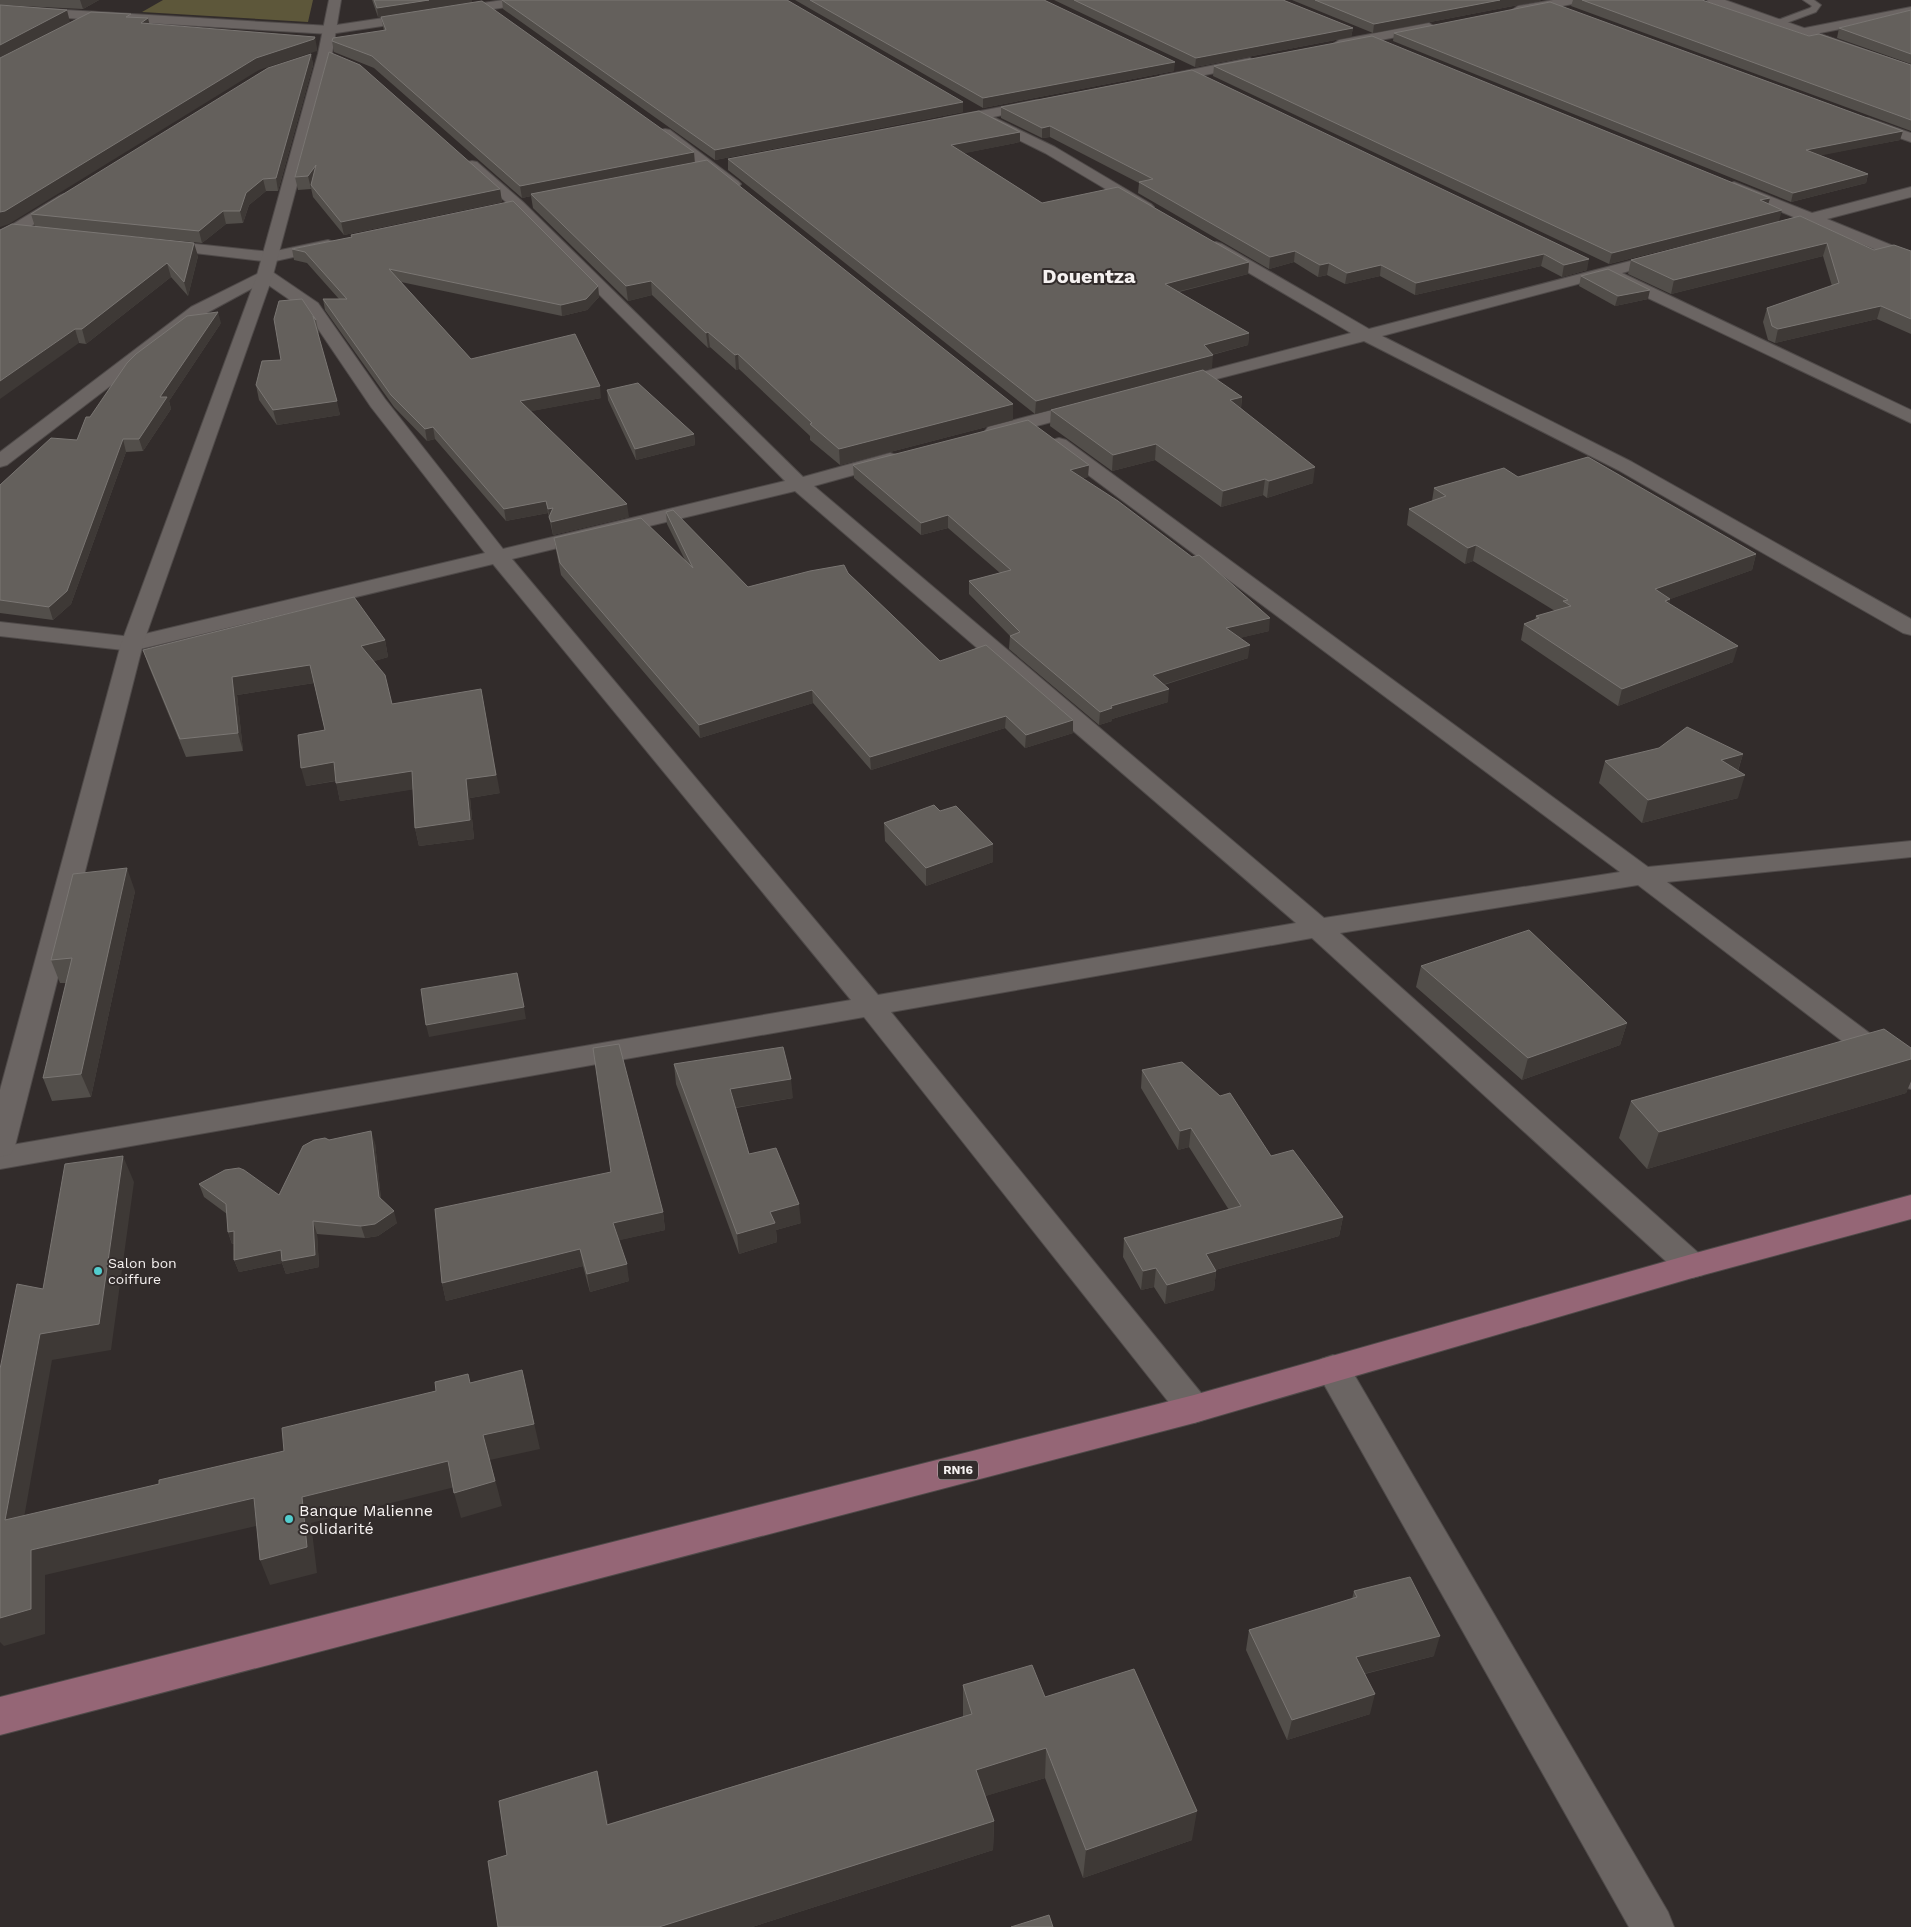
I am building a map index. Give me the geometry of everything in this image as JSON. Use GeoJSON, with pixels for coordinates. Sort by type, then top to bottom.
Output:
{"type":"FeatureCollection","features":[{"type":"Feature","properties":{"kind":"main road","name":"RN16"},"geometry":{"type":"LineString","coordinates":[[0,1716],[1194,1409],[1692,1266],[1911,1207]]}},
{"type":"Feature","properties":{"kind":"street"},"geometry":{"type":"LineString","coordinates":[[0,1146],[132,644],[268,266],[325,59],[335,0]]}},
{"type":"Feature","properties":{"kind":"street"},"geometry":{"type":"LineString","coordinates":[[0,10],[330,30],[482,3],[527,0]]}},
{"type":"Feature","properties":{"kind":"street"},"geometry":{"type":"LineString","coordinates":[[1502,13],[1543,2],[1573,0]]}},
{"type":"Feature","properties":{"kind":"street"},"geometry":{"type":"LineString","coordinates":[[1713,0],[1911,70]]}},
{"type":"Feature","properties":{"kind":"street"},"geometry":{"type":"LineString","coordinates":[[1543,2],[1577,15]]}},
{"type":"Feature","properties":{"kind":"street"},"geometry":{"type":"LineString","coordinates":[[482,3],[510,24]]}},
{"type":"Feature","properties":{"kind":"street"},"geometry":{"type":"LineString","coordinates":[[76,26],[115,4]]}},
{"type":"Feature","properties":{"kind":"street"},"geometry":{"type":"LineString","coordinates":[[1805,32],[1911,11]]}},
{"type":"Feature","properties":{"kind":"street"},"geometry":{"type":"LineString","coordinates":[[1323,47],[1445,24]]}},
{"type":"Feature","properties":{"kind":"street"},"geometry":{"type":"LineString","coordinates":[[1344,28],[1397,49]]}},
{"type":"Feature","properties":{"kind":"street"},"geometry":{"type":"LineString","coordinates":[[1144,83],[1267,58]]}},
{"type":"Feature","properties":{"kind":"street"},"geometry":{"type":"LineString","coordinates":[[1166,60],[1212,83]]}},
{"type":"Feature","properties":{"kind":"street"},"geometry":{"type":"LineString","coordinates":[[955,100],[1050,150],[1161,215]]}},
{"type":"Feature","properties":{"kind":"street"},"geometry":{"type":"LineString","coordinates":[[933,125],[1048,102]]}},
{"type":"Feature","properties":{"kind":"street"},"geometry":{"type":"LineString","coordinates":[[1855,117],[1911,138]]}},
{"type":"Feature","properties":{"kind":"street"},"geometry":{"type":"LineString","coordinates":[[648,122],[713,168],[752,199]]}},
{"type":"Feature","properties":{"kind":"street"},"geometry":{"type":"LineString","coordinates":[[453,148],[518,205],[799,484],[1318,928],[1692,1266]]}},
{"type":"Feature","properties":{"kind":"street"},"geometry":{"type":"LineString","coordinates":[[1719,181],[1911,259]]}},
{"type":"Feature","properties":{"kind":"street"},"geometry":{"type":"LineString","coordinates":[[4,233],[80,189]]}},
{"type":"Feature","properties":{"kind":"street"},"geometry":{"type":"LineString","coordinates":[[1756,233],[1911,192]]}},
{"type":"Feature","properties":{"kind":"street"},"geometry":{"type":"LineString","coordinates":[[4,233],[43,233]]}},
{"type":"Feature","properties":{"kind":"street"},"geometry":{"type":"LineString","coordinates":[[1204,240],[1367,335],[1625,466],[1911,628]]}},
{"type":"Feature","properties":{"kind":"street"},"geometry":{"type":"LineString","coordinates":[[0,461],[198,311],[268,266],[337,243]]}},
{"type":"Feature","properties":{"kind":"street"},"geometry":{"type":"LineString","coordinates":[[142,244],[268,266],[312,307],[378,404],[498,556],[870,1006],[1194,1409]]}},
{"type":"Feature","properties":{"kind":"street"},"geometry":{"type":"LineString","coordinates":[[1155,390],[1682,252]]}},
{"type":"Feature","properties":{"kind":"street"},"geometry":{"type":"LineString","coordinates":[[1584,261],[1911,417]]}},
{"type":"Feature","properties":{"kind":"street"},"geometry":{"type":"LineString","coordinates":[[982,435],[1022,416],[1107,402]]}},
{"type":"Feature","properties":{"kind":"street"},"geometry":{"type":"LineString","coordinates":[[1022,416],[1643,876],[1911,1079]]}},
{"type":"Feature","properties":{"kind":"street"},"geometry":{"type":"LineString","coordinates":[[0,628],[132,644],[799,484],[905,455]]}},
{"type":"Feature","properties":{"kind":"street"},"geometry":{"type":"LineString","coordinates":[[0,1158],[1318,928],[1643,876],[1911,849]]}},
{"type":"Feature","properties":{"kind":"street"},"geometry":{"type":"LineString","coordinates":[[1333,1369],[1653,1927]]}},
{"type":"Feature","properties":{"kind":"lane"},"geometry":{"type":"LineString","coordinates":[[1778,23],[1813,10],[1817,5],[1806,0]]}},
{"type":"Feature","properties":{"kind":"shaded area"},"geometry":{"type":"Polygon","coordinates":[[[163,0],[313,0],[308,22],[142,12],[163,0]]]}},
{"type":"Feature","properties":{"kind":"building"},"geometry":{"type":"Polygon","coordinates":[[[374,0],[429,0],[377,8],[374,0]]]}},
{"type":"Feature","properties":{"kind":"building"},"geometry":{"type":"Polygon","coordinates":[[[502,0],[787,0],[963,102],[715,150],[502,0]]]}},
{"type":"Feature","properties":{"kind":"building"},"geometry":{"type":"Polygon","coordinates":[[[810,0],[1044,0],[1175,62],[983,98],[810,0]]]}},
{"type":"Feature","properties":{"kind":"building"},"geometry":{"type":"Polygon","coordinates":[[[1074,0],[1283,0],[1353,28],[1196,58],[1074,0]]]}},
{"type":"Feature","properties":{"kind":"building"},"geometry":{"type":"Polygon","coordinates":[[[1315,0],[1500,0],[1374,24],[1315,0]]]}},
{"type":"Feature","properties":{"kind":"building"},"geometry":{"type":"Polygon","coordinates":[[[1582,0],[1702,0],[1809,36],[1819,34],[1911,65],[1911,120],[1582,0]]]}},
{"type":"Feature","properties":{"kind":"building"},"geometry":{"type":"Polygon","coordinates":[[[482,1],[694,152],[520,186],[372,56],[332,41],[333,38],[386,30],[381,17],[482,1]]]}},
{"type":"Feature","properties":{"kind":"building"},"geometry":{"type":"Polygon","coordinates":[[[1550,2],[1903,131],[1806,150],[1868,174],[1793,193],[1394,33],[1550,2]]]}},
{"type":"Feature","properties":{"kind":"building"},"geometry":{"type":"Polygon","coordinates":[[[0,5],[67,10],[0,45],[0,5]]]}},
{"type":"Feature","properties":{"kind":"building"},"geometry":{"type":"Polygon","coordinates":[[[1911,10],[1911,54],[1839,28],[1911,10]]]}},
{"type":"Feature","properties":{"kind":"building"},"geometry":{"type":"Polygon","coordinates":[[[91,12],[131,14],[126,17],[148,18],[141,23],[315,37],[314,39],[256,58],[5,211],[0,212],[0,58],[91,12]]]}},
{"type":"Feature","properties":{"kind":"building"},"geometry":{"type":"Polygon","coordinates":[[[1372,36],[1770,198],[1760,200],[1782,210],[1612,253],[1214,66],[1372,36]]]}},
{"type":"Feature","properties":{"kind":"building"},"geometry":{"type":"Polygon","coordinates":[[[329,52],[360,65],[500,189],[341,222],[311,185],[316,165],[308,176],[295,177],[329,52]]]}},
{"type":"Feature","properties":{"kind":"building"},"geometry":{"type":"Polygon","coordinates":[[[311,54],[276,178],[263,179],[246,193],[240,211],[223,211],[199,231],[31,214],[268,68],[311,54]]]}},
{"type":"Feature","properties":{"kind":"building"},"geometry":{"type":"Polygon","coordinates":[[[1192,70],[1589,259],[1564,265],[1544,254],[1416,283],[1381,265],[1347,273],[1329,263],[1320,265],[1295,251],[1270,257],[1139,182],[1153,179],[1050,126],[1042,128],[1001,107],[1192,70]]]}},
{"type":"Feature","properties":{"kind":"building"},"geometry":{"type":"Polygon","coordinates":[[[979,111],[1020,132],[951,145],[1042,203],[1118,187],[1249,262],[1165,284],[1249,333],[1204,345],[1213,355],[1036,401],[728,159],[979,111]]]}},
{"type":"Feature","properties":{"kind":"building"},"geometry":{"type":"Polygon","coordinates":[[[707,160],[1013,404],[839,449],[810,424],[812,423],[738,354],[735,355],[708,332],[706,333],[651,281],[626,286],[531,194],[707,160]]]}},
{"type":"Feature","properties":{"kind":"building"},"geometry":{"type":"Polygon","coordinates":[[[513,201],[598,286],[586,299],[561,305],[389,269],[471,359],[575,334],[600,386],[520,401],[627,504],[551,522],[549,517],[553,508],[548,509],[546,501],[504,509],[433,427],[425,429],[391,395],[323,299],[347,299],[305,252],[292,249],[513,201]]]}},
{"type":"Feature","properties":{"kind":"building"},"geometry":{"type":"Polygon","coordinates":[[[1800,216],[1874,250],[1894,245],[1911,251],[1911,319],[1881,306],[1778,329],[1772,326],[1767,308],[1839,283],[1827,243],[1674,280],[1631,260],[1800,216]]]}},
{"type":"Feature","properties":{"kind":"building"},"geometry":{"type":"Polygon","coordinates":[[[12,224],[194,243],[184,282],[167,263],[82,329],[75,329],[0,381],[0,230],[12,224]]]}},
{"type":"Feature","properties":{"kind":"building"},"geometry":{"type":"Polygon","coordinates":[[[1608,269],[1650,290],[1618,296],[1581,276],[1608,269]]]}},
{"type":"Feature","properties":{"kind":"building"},"geometry":{"type":"Polygon","coordinates":[[[302,299],[316,320],[313,316],[337,401],[273,410],[256,385],[262,361],[281,360],[274,319],[279,301],[302,299]]]}},
{"type":"Feature","properties":{"kind":"building"},"geometry":{"type":"Polygon","coordinates":[[[218,312],[160,397],[167,397],[139,439],[123,439],[67,591],[49,607],[0,600],[0,485],[51,438],[77,440],[86,417],[90,417],[127,363],[136,354],[187,316],[218,312]]]}},
{"type":"Feature","properties":{"kind":"building"},"geometry":{"type":"Polygon","coordinates":[[[1203,370],[1242,397],[1230,400],[1315,467],[1269,481],[1265,479],[1223,491],[1156,444],[1113,455],[1051,410],[1203,370]]]}},
{"type":"Feature","properties":{"kind":"building"},"geometry":{"type":"Polygon","coordinates":[[[638,383],[694,434],[635,449],[607,390],[638,383]]]}},
{"type":"Feature","properties":{"kind":"building"},"geometry":{"type":"Polygon","coordinates":[[[1028,420],[1089,465],[1070,470],[1118,501],[1192,557],[1199,555],[1270,618],[1226,628],[1250,645],[1153,675],[1169,689],[1111,706],[1112,708],[1100,712],[1010,636],[1020,632],[969,581],[1011,570],[948,515],[921,523],[853,465],[1028,420]]]}},
{"type":"Feature","properties":{"kind":"building"},"geometry":{"type":"Polygon","coordinates":[[[1588,457],[1756,554],[1655,589],[1670,599],[1665,601],[1738,646],[1622,689],[1524,624],[1539,618],[1536,616],[1571,606],[1563,601],[1568,600],[1476,545],[1468,548],[1409,509],[1446,496],[1434,488],[1504,468],[1518,477],[1588,457]]]}},
{"type":"Feature","properties":{"kind":"building"},"geometry":{"type":"Polygon","coordinates":[[[673,510],[748,587],[810,571],[844,565],[848,573],[940,661],[986,645],[1073,720],[1026,735],[1006,716],[870,757],[812,690],[699,725],[560,563],[554,538],[641,518],[693,568],[666,512],[673,510]]]}},
{"type":"Feature","properties":{"kind":"building"},"geometry":{"type":"Polygon","coordinates":[[[354,597],[385,640],[361,646],[385,675],[392,704],[481,689],[496,775],[466,779],[470,820],[415,828],[412,771],[336,783],[334,762],[301,768],[298,735],[325,730],[310,665],[232,677],[238,733],[180,739],[143,650],[354,597]]]}},
{"type":"Feature","properties":{"kind":"building"},"geometry":{"type":"Polygon","coordinates":[[[1687,727],[1743,754],[1721,760],[1745,775],[1648,800],[1605,761],[1659,748],[1687,727]]]}},
{"type":"Feature","properties":{"kind":"building"},"geometry":{"type":"Polygon","coordinates":[[[934,805],[940,811],[956,806],[993,844],[926,868],[884,823],[934,805]]]}},
{"type":"Feature","properties":{"kind":"building"},"geometry":{"type":"Polygon","coordinates":[[[127,868],[81,1074],[43,1078],[72,958],[51,960],[73,874],[127,868]]]}},
{"type":"Feature","properties":{"kind":"building"},"geometry":{"type":"Polygon","coordinates":[[[1529,930],[1627,1023],[1528,1058],[1421,966],[1529,930]]]}},
{"type":"Feature","properties":{"kind":"building"},"geometry":{"type":"Polygon","coordinates":[[[517,973],[524,1007],[426,1025],[421,989],[517,973]]]}},
{"type":"Feature","properties":{"kind":"building"},"geometry":{"type":"Polygon","coordinates":[[[1884,1029],[1911,1048],[1911,1059],[1659,1132],[1631,1101],[1884,1029]]]}},
{"type":"Feature","properties":{"kind":"building"},"geometry":{"type":"Polygon","coordinates":[[[619,1044],[663,1212],[613,1223],[627,1264],[587,1274],[580,1249],[442,1283],[435,1209],[611,1172],[593,1048],[619,1044]]]}},
{"type":"Feature","properties":{"kind":"building"},"geometry":{"type":"Polygon","coordinates":[[[783,1047],[791,1079],[730,1089],[749,1154],[776,1148],[799,1204],[770,1212],[775,1223],[737,1234],[674,1064],[783,1047]]]}},
{"type":"Feature","properties":{"kind":"building"},"geometry":{"type":"Polygon","coordinates":[[[1182,1062],[1220,1096],[1230,1093],[1271,1156],[1293,1150],[1343,1217],[1206,1254],[1216,1271],[1167,1285],[1156,1268],[1143,1271],[1124,1238],[1241,1206],[1191,1128],[1180,1131],[1142,1070],[1182,1062]]]}},
{"type":"Feature","properties":{"kind":"building"},"geometry":{"type":"Polygon","coordinates":[[[371,1131],[379,1197],[394,1211],[375,1224],[361,1226],[313,1221],[315,1255],[282,1261],[281,1250],[234,1260],[234,1231],[228,1232],[226,1204],[199,1184],[225,1170],[239,1168],[279,1195],[303,1146],[314,1140],[325,1138],[329,1140],[371,1131]]]}},
{"type":"Feature","properties":{"kind":"building"},"geometry":{"type":"Polygon","coordinates":[[[123,1156],[99,1324],[40,1334],[5,1520],[159,1484],[159,1480],[284,1451],[282,1428],[436,1391],[435,1382],[468,1374],[470,1383],[522,1370],[534,1424],[483,1435],[495,1481],[454,1493],[448,1461],[302,1497],[307,1547],[260,1560],[254,1498],[31,1550],[31,1609],[0,1618],[0,1369],[17,1284],[43,1289],[65,1164],[123,1156]]]}},
{"type":"Feature","properties":{"kind":"building"},"geometry":{"type":"Polygon","coordinates":[[[1410,1577],[1440,1636],[1356,1657],[1375,1694],[1292,1720],[1249,1630],[1357,1597],[1354,1591],[1410,1577]]]}},
{"type":"Feature","properties":{"kind":"building"},"geometry":{"type":"Polygon","coordinates":[[[1032,1665],[1045,1697],[1134,1669],[1197,1811],[1086,1850],[1046,1748],[976,1770],[994,1821],[659,1927],[498,1927],[488,1861],[507,1855],[499,1801],[597,1771],[607,1825],[972,1714],[963,1685],[1032,1665]]]}},
{"type":"Feature","properties":{"kind":"building"},"geometry":{"type":"Polygon","coordinates":[[[1049,1915],[1053,1927],[1011,1927],[1049,1915]]]}},
{"type":"Feature","properties":{"kind":"place","name":"Salon bon coiffure"},"geometry":{"type":"Point","coordinates":[98,1271]}},
{"type":"Feature","properties":{"kind":"place","name":"Banque Malienne Solidarité"},"geometry":{"type":"Point","coordinates":[289,1519]}},
{"type":"Feature","properties":{"kind":"district","name":"Douentza"},"geometry":{"type":"Point","coordinates":[1089,276]}}]}
